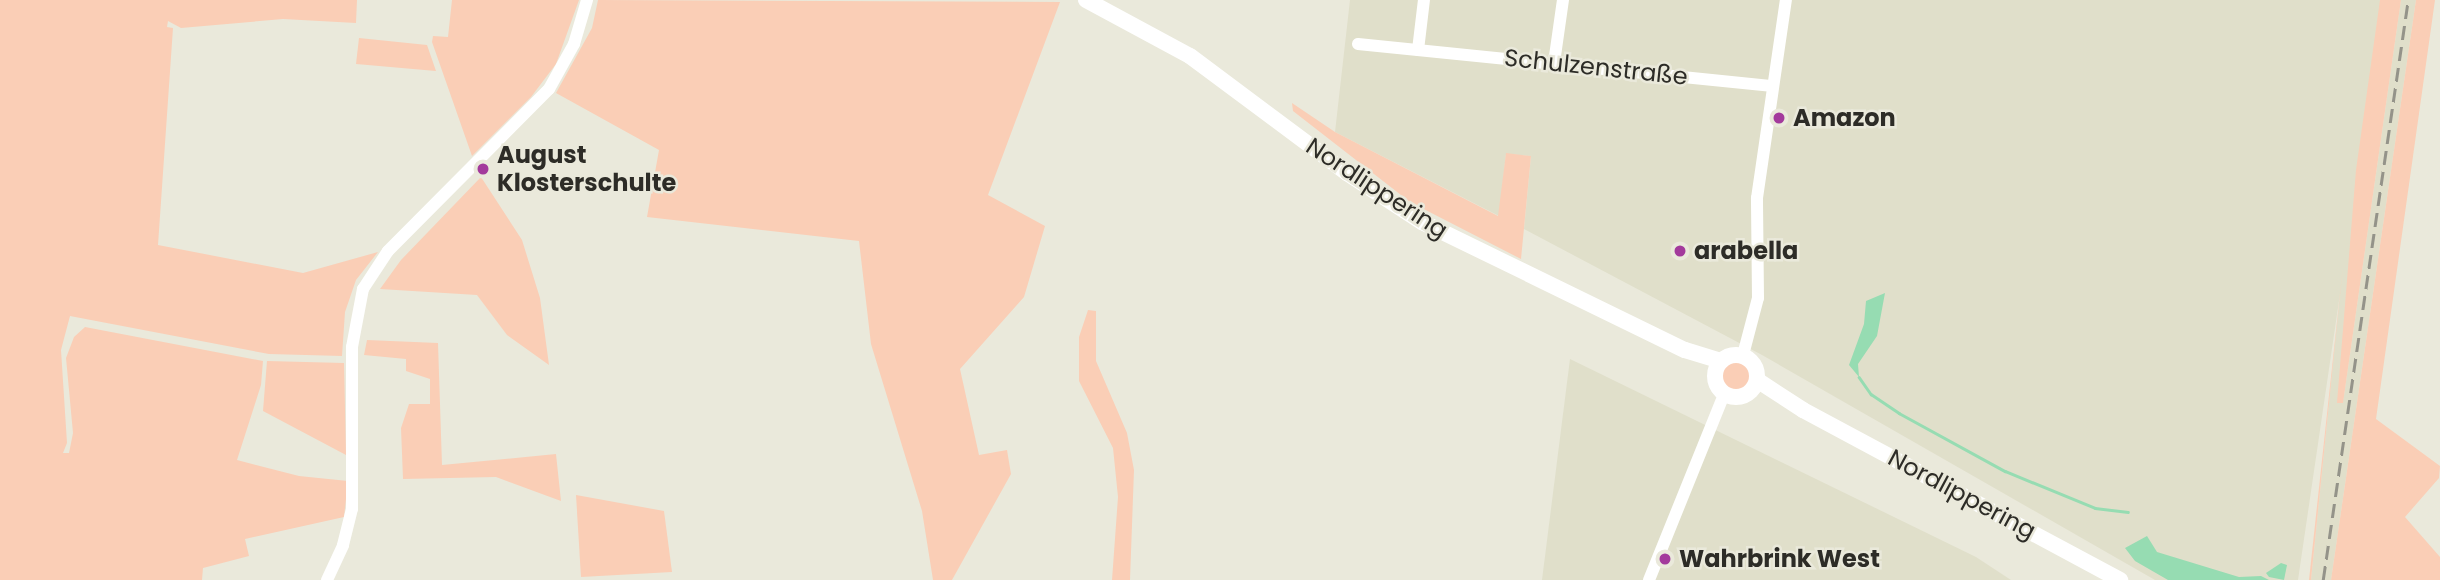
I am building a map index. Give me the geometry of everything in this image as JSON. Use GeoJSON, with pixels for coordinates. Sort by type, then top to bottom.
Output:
{"type":"FeatureCollection","features":[{"type":"Feature","properties":{"kind":"main road","name":"Nordlippering"},"geometry":{"type":"LineString","coordinates":[[1086,0],[1190,57],[1347,173],[1422,222],[1718,367]]}},
{"type":"Feature","properties":{"kind":"main road"},"geometry":{"type":"LineString","coordinates":[[1743,355],[1754,363],[1754,385],[1737,397],[1724,394],[1718,367],[1743,355]]}},
{"type":"Feature","properties":{"kind":"main road","name":"Nordlippering"},"geometry":{"type":"LineString","coordinates":[[1754,385],[2120,580]]}},
{"type":"Feature","properties":{"kind":"street"},"geometry":{"type":"LineString","coordinates":[[327,580],[343,545],[352,509],[352,347],[363,289],[388,251],[549,89],[575,44],[587,0]]}},
{"type":"Feature","properties":{"kind":"street"},"geometry":{"type":"LineString","coordinates":[[1418,50],[1424,0]]}},
{"type":"Feature","properties":{"kind":"street"},"geometry":{"type":"LineString","coordinates":[[1554,63],[1563,0]]}},
{"type":"Feature","properties":{"kind":"street"},"geometry":{"type":"LineString","coordinates":[[1743,355],[1758,298],[1756,216],[1786,0]]}},
{"type":"Feature","properties":{"kind":"street","name":"Schulzenstraße"},"geometry":{"type":"LineString","coordinates":[[1358,44],[1773,86]]}},
{"type":"Feature","properties":{"kind":"street"},"geometry":{"type":"LineString","coordinates":[[1649,580],[1724,394]]}},
{"type":"Feature","properties":{"kind":"shaded area"},"geometry":{"type":"Polygon","coordinates":[[[0,0],[357,0],[356,23],[283,19],[181,28],[168,21],[167,27],[173,28],[158,245],[303,273],[378,252],[356,280],[345,312],[342,356],[269,354],[70,316],[61,350],[67,443],[63,453],[69,453],[73,433],[66,358],[74,337],[85,327],[263,361],[261,385],[237,460],[299,476],[348,481],[344,517],[245,539],[249,556],[203,568],[202,580],[0,580],[0,0]]]}},
{"type":"Feature","properties":{"kind":"shaded area"},"geometry":{"type":"Polygon","coordinates":[[[452,0],[579,0],[556,64],[531,97],[472,156],[432,42],[433,36],[448,37],[452,0]]]}},
{"type":"Feature","properties":{"kind":"shaded area"},"geometry":{"type":"Polygon","coordinates":[[[598,0],[1060,2],[988,195],[1045,226],[1024,297],[960,369],[979,455],[1007,450],[1011,474],[952,580],[933,580],[922,511],[871,344],[859,241],[647,217],[659,150],[556,93],[592,28],[598,0]]]}},
{"type":"Feature","properties":{"kind":"shaded area"},"geometry":{"type":"Polygon","coordinates":[[[1350,0],[2381,0],[2343,403],[2401,0],[2416,0],[2331,580],[2311,580],[2340,294],[2298,580],[2155,580],[1762,355],[1524,229],[1531,156],[1506,154],[1499,216],[1335,132],[1350,0]]]}},
{"type":"Feature","properties":{"kind":"shaded area"},"geometry":{"type":"Polygon","coordinates":[[[2380,0],[2401,0],[2343,403],[2337,403],[2356,170],[2380,0]]]}},
{"type":"Feature","properties":{"kind":"shaded area"},"geometry":{"type":"Polygon","coordinates":[[[2416,0],[2435,0],[2376,419],[2440,466],[2439,478],[2405,517],[2440,557],[2440,580],[2331,580],[2416,0]]]}},
{"type":"Feature","properties":{"kind":"shaded area"},"geometry":{"type":"Polygon","coordinates":[[[359,38],[427,45],[436,71],[356,64],[359,38]]]}},
{"type":"Feature","properties":{"kind":"shaded area"},"geometry":{"type":"Polygon","coordinates":[[[1292,103],[1335,132],[1498,216],[1506,153],[1531,156],[1521,259],[1410,202],[1293,111],[1292,103]]]}},
{"type":"Feature","properties":{"kind":"shaded area"},"geometry":{"type":"Polygon","coordinates":[[[481,177],[522,240],[540,298],[549,365],[507,335],[477,295],[380,289],[401,260],[481,177]]]}},
{"type":"Feature","properties":{"kind":"shaded area"},"geometry":{"type":"Polygon","coordinates":[[[2343,266],[2311,580],[2309,580],[2343,266]]]}},
{"type":"Feature","properties":{"kind":"shaded area"},"geometry":{"type":"Polygon","coordinates":[[[1885,293],[1877,336],[1858,364],[1859,377],[1849,365],[1864,324],[1866,301],[1885,293]]]}},
{"type":"Feature","properties":{"kind":"shaded area"},"geometry":{"type":"Polygon","coordinates":[[[1088,310],[1096,311],[1096,361],[1127,433],[1134,470],[1130,580],[1112,580],[1118,497],[1113,448],[1079,381],[1079,337],[1088,310]]]}},
{"type":"Feature","properties":{"kind":"shaded area"},"geometry":{"type":"Polygon","coordinates":[[[367,340],[438,343],[442,465],[556,454],[561,501],[496,477],[403,479],[401,428],[409,404],[430,404],[430,379],[406,371],[406,359],[364,355],[367,340]]]}},
{"type":"Feature","properties":{"kind":"shaded area","name":"Wahrbrink West"},"geometry":{"type":"Polygon","coordinates":[[[1570,359],[1976,557],[2011,580],[1542,580],[1570,359]]]}},
{"type":"Feature","properties":{"kind":"shaded area"},"geometry":{"type":"Polygon","coordinates":[[[1737,359],[1749,364],[1754,376],[1749,388],[1737,393],[1725,388],[1720,376],[1725,364],[1737,359]]]}},
{"type":"Feature","properties":{"kind":"shaded area"},"geometry":{"type":"Polygon","coordinates":[[[267,361],[344,363],[346,455],[263,411],[267,361]]]}},
{"type":"Feature","properties":{"kind":"shaded area"},"geometry":{"type":"Polygon","coordinates":[[[576,495],[664,511],[672,572],[581,577],[576,495]]]}},
{"type":"Feature","properties":{"kind":"shaded area"},"geometry":{"type":"Polygon","coordinates":[[[2147,536],[2157,552],[2239,577],[2261,576],[2269,580],[2168,580],[2135,561],[2125,548],[2147,536]]]}},
{"type":"Feature","properties":{"kind":"shaded area"},"geometry":{"type":"Polygon","coordinates":[[[2281,563],[2287,565],[2284,580],[2269,577],[2266,573],[2281,563]]]}},
{"type":"Feature","properties":{"kind":"waterway"},"geometry":{"type":"LineString","coordinates":[[1859,377],[1871,394],[1899,413],[2005,471],[2095,508],[2128,512]]}},
{"type":"Feature","properties":{"kind":"railway"},"geometry":{"type":"LineString","coordinates":[[2323,580],[2408,0]]}},
{"type":"Feature","properties":{"kind":"place","name":"Amazon"},"geometry":{"type":"Point","coordinates":[1779,118]}},
{"type":"Feature","properties":{"kind":"place","name":"August Klosterschulte"},"geometry":{"type":"Point","coordinates":[483,169]}},
{"type":"Feature","properties":{"kind":"place","name":"arabella"},"geometry":{"type":"Point","coordinates":[1680,251]}},
{"type":"Feature","properties":{"kind":"place","name":"Wahrbrink West"},"geometry":{"type":"Point","coordinates":[1665,559]}}]}
